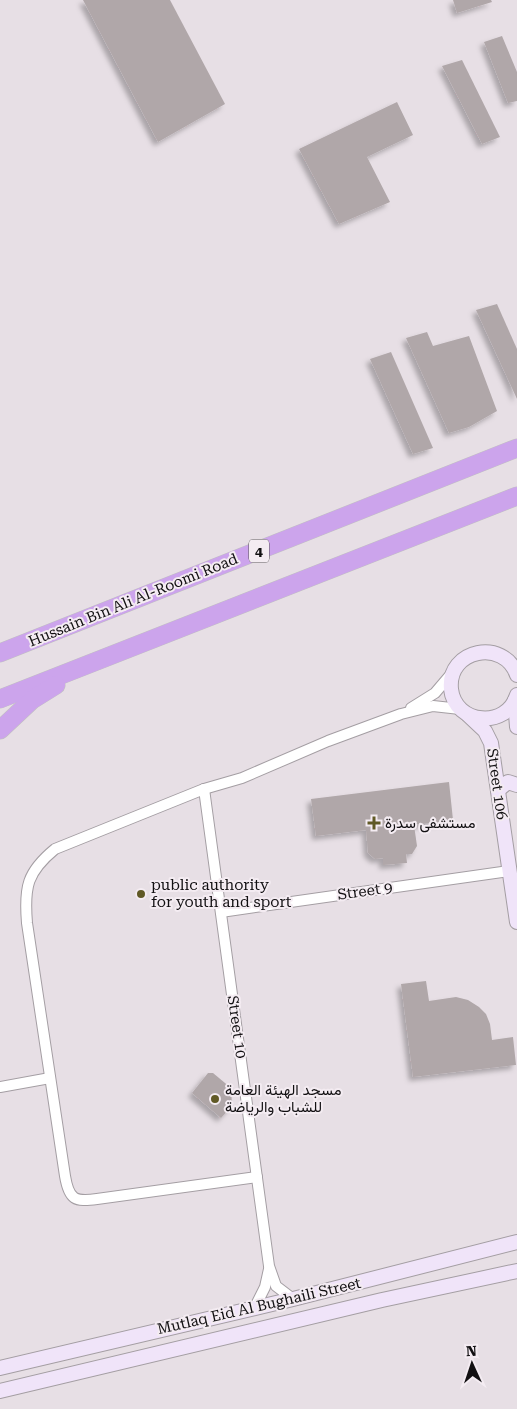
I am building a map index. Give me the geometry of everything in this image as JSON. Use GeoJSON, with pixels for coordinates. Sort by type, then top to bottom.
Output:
{"type":"FeatureCollection","features":[{"type":"Feature","properties":{"kind":"highway","name":"Hussain Bin Ali Al-Roomi Road"},"geometry":{"type":"LineString","coordinates":[[0,653],[517,448]]}},
{"type":"Feature","properties":{"kind":"highway"},"geometry":{"type":"LineString","coordinates":[[0,699],[517,496]]}},
{"type":"Feature","properties":{"kind":"highway"},"geometry":{"type":"LineString","coordinates":[[0,730],[32,700],[89,663]]}},
{"type":"Feature","properties":{"kind":"street"},"geometry":{"type":"LineString","coordinates":[[400,714],[435,693],[461,661],[471,654],[483,651],[517,658]]}},
{"type":"Feature","properties":{"kind":"street"},"geometry":{"type":"LineString","coordinates":[[500,655],[509,661],[517,675]]}},
{"type":"Feature","properties":{"kind":"street"},"geometry":{"type":"LineString","coordinates":[[454,670],[451,690],[464,712]]}},
{"type":"Feature","properties":{"kind":"street"},"geometry":{"type":"LineString","coordinates":[[257,1177],[81,1201],[73,1198],[67,1189],[27,923],[25,899],[29,877],[39,862],[55,849],[204,789],[242,778],[328,741],[400,714],[433,706],[464,712],[478,718],[494,717],[509,709],[516,698]]}},
{"type":"Feature","properties":{"kind":"street"},"geometry":{"type":"LineString","coordinates":[[516,698],[517,727]]}},
{"type":"Feature","properties":{"kind":"street","name":"Street 106"},"geometry":{"type":"LineString","coordinates":[[464,712],[485,731],[491,743],[517,922]]}},
{"type":"Feature","properties":{"kind":"street"},"geometry":{"type":"LineString","coordinates":[[498,790],[508,782],[517,785]]}},
{"type":"Feature","properties":{"kind":"street","name":"Street 10"},"geometry":{"type":"LineString","coordinates":[[204,789],[269,1266],[276,1286],[293,1299]]}},
{"type":"Feature","properties":{"kind":"street","name":"Street 9"},"geometry":{"type":"LineString","coordinates":[[221,912],[509,871]]}},
{"type":"Feature","properties":{"kind":"street"},"geometry":{"type":"LineString","coordinates":[[0,1087],[50,1078]]}},
{"type":"Feature","properties":{"kind":"street","name":"Mutlaq Eid Al Bughaili Street"},"geometry":{"type":"LineString","coordinates":[[0,1368],[293,1299],[517,1242]]}},
{"type":"Feature","properties":{"kind":"street","name":"Street 10"},"geometry":{"type":"LineString","coordinates":[[255,1307],[265,1287],[269,1266]]}},
{"type":"Feature","properties":{"kind":"street","name":"Mutlaq Eid Al Bughaili Street"},"geometry":{"type":"LineString","coordinates":[[0,1391],[363,1305],[517,1271]]}},
{"type":"Feature","properties":{"kind":"building"},"geometry":{"type":"Polygon","coordinates":[[[83,0],[170,0],[225,104],[158,142],[83,0]]]}},
{"type":"Feature","properties":{"kind":"building"},"geometry":{"type":"Polygon","coordinates":[[[453,0],[491,0],[492,2],[457,13],[453,0]]]}},
{"type":"Feature","properties":{"kind":"building"},"geometry":{"type":"Polygon","coordinates":[[[502,36],[517,72],[517,101],[508,103],[484,42],[502,36]]]}},
{"type":"Feature","properties":{"kind":"building"},"geometry":{"type":"Polygon","coordinates":[[[462,60],[500,137],[482,144],[442,66],[462,60]]]}},
{"type":"Feature","properties":{"kind":"building"},"geometry":{"type":"Polygon","coordinates":[[[397,102],[413,135],[367,157],[390,202],[339,224],[299,149],[397,102]]]}},
{"type":"Feature","properties":{"kind":"building"},"geometry":{"type":"Polygon","coordinates":[[[497,304],[517,349],[517,399],[476,310],[497,304]]]}},
{"type":"Feature","properties":{"kind":"building"},"geometry":{"type":"Polygon","coordinates":[[[427,332],[433,346],[469,336],[497,411],[469,427],[449,433],[406,338],[427,332]]]}},
{"type":"Feature","properties":{"kind":"building"},"geometry":{"type":"Polygon","coordinates":[[[391,352],[433,448],[413,454],[370,359],[391,352]]]}},
{"type":"Feature","properties":{"kind":"building","name":"مستشفى سدرة"},"geometry":{"type":"Polygon","coordinates":[[[449,782],[453,820],[414,825],[417,846],[412,854],[406,854],[407,863],[383,865],[383,858],[375,859],[368,853],[366,830],[316,836],[311,799],[449,782]]]}},
{"type":"Feature","properties":{"kind":"building"},"geometry":{"type":"Polygon","coordinates":[[[426,981],[429,1001],[456,997],[468,1000],[486,1014],[490,1024],[492,1040],[513,1037],[516,1065],[413,1077],[401,984],[426,981]]]}},
{"type":"Feature","properties":{"kind":"building","name":"مسجد الهيئة العامة للشباب والرياضة"},"geometry":{"type":"Polygon","coordinates":[[[208,1073],[213,1073],[231,1088],[232,1106],[221,1118],[192,1093],[208,1073]]]}},
{"type":"Feature","properties":{"kind":"place","name":"مستشفى سدرة"},"geometry":{"type":"Point","coordinates":[374,823]}},
{"type":"Feature","properties":{"kind":"place","name":"public authority for youth and sport"},"geometry":{"type":"Point","coordinates":[141,894]}},
{"type":"Feature","properties":{"kind":"place","name":"مسجد الهيئة العامة للشباب والرياضة"},"geometry":{"type":"Point","coordinates":[215,1099]}}]}
